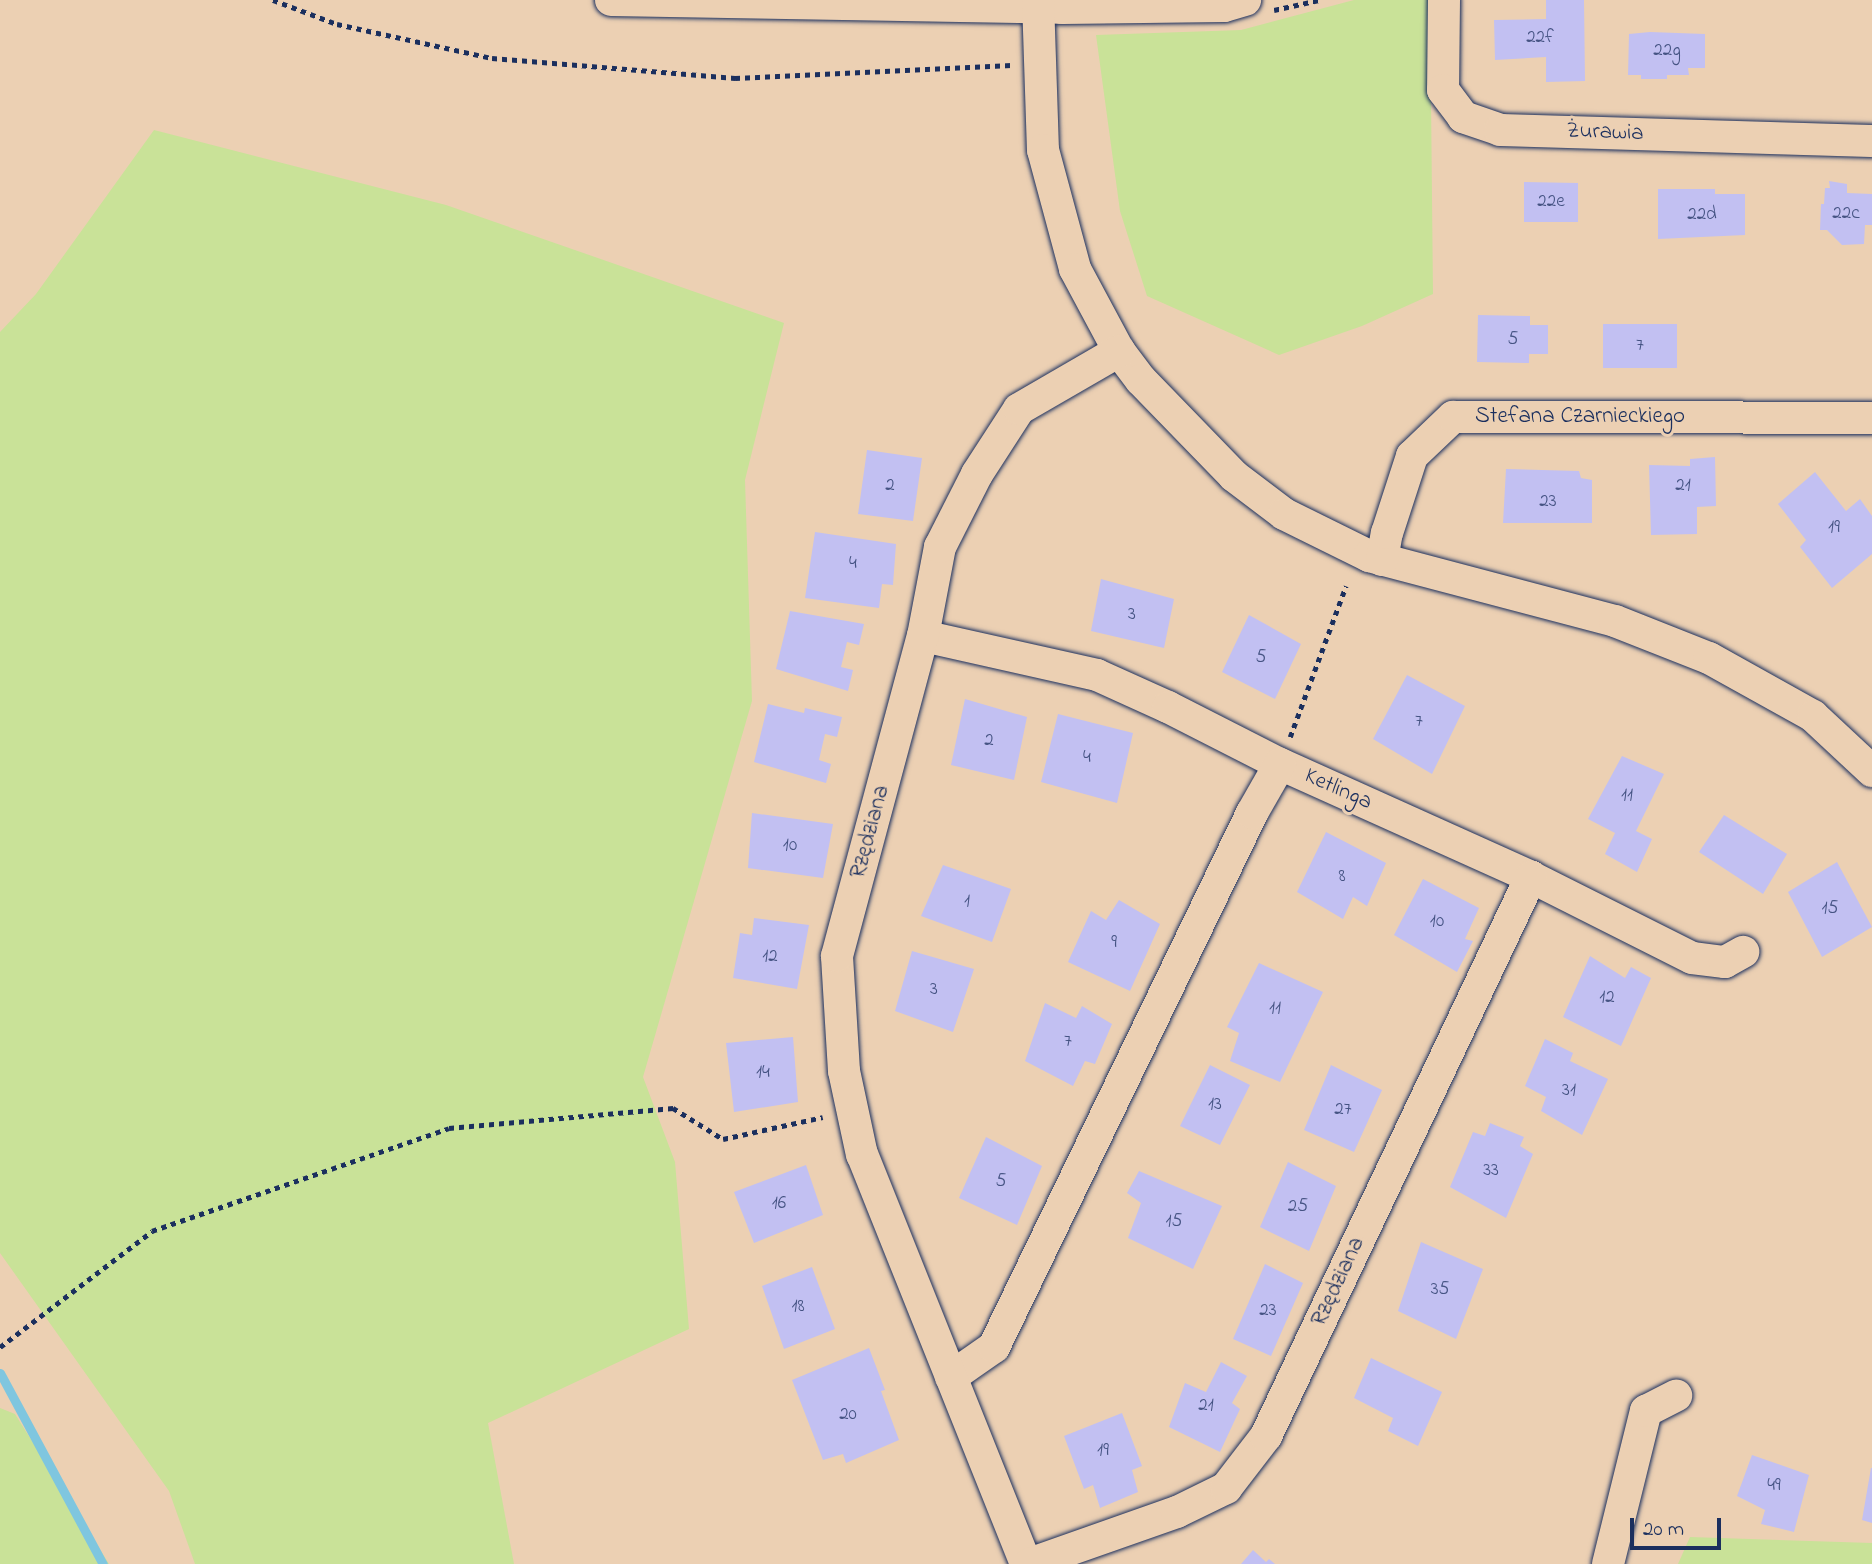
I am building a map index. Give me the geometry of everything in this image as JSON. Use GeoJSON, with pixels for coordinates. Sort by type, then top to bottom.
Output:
{"type":"FeatureCollection","features":[{"type":"Feature","properties":{"kind":"street"},"geometry":{"type":"LineString","coordinates":[[611,0],[1224,6],[1245,0]]}},
{"type":"Feature","properties":{"kind":"street","name":"Żurawia"},"geometry":{"type":"LineString","coordinates":[[1444,0],[1443,90],[1463,117],[1500,130],[1872,141]]}},
{"type":"Feature","properties":{"kind":"street"},"geometry":{"type":"LineString","coordinates":[[1038,4],[1043,150],[1075,269],[1119,351],[1141,380],[1234,476],[1284,514],[1382,560],[1615,621],[1709,658],[1812,716],[1872,771]]}},
{"type":"Feature","properties":{"kind":"street","name":"Rzędziana"},"geometry":{"type":"LineString","coordinates":[[1119,351],[1018,409],[977,474],[940,548],[923,636],[837,956],[844,1071],[862,1155],[1027,1564],[1177,1512],[1226,1488],[1266,1436],[1531,877]]}},
{"type":"Feature","properties":{"kind":"street","name":"Stefana Czarnieckiego"},"geometry":{"type":"LineString","coordinates":[[1382,560],[1387,533],[1412,457],[1453,417],[1872,418]]}},
{"type":"Feature","properties":{"kind":"street","name":"Ketlinga"},"geometry":{"type":"LineString","coordinates":[[923,636],[1097,675],[1168,707],[1280,764],[1531,877],[1692,958],[1725,962],[1743,952]]}},
{"type":"Feature","properties":{"kind":"street"},"geometry":{"type":"LineString","coordinates":[[951,1377],[995,1347],[1252,813],[1280,764]]}},
{"type":"Feature","properties":{"kind":"street"},"geometry":{"type":"LineString","coordinates":[[1608,1564],[1646,1412],[1676,1396]]}},
{"type":"Feature","properties":{"kind":"path"},"geometry":{"type":"LineString","coordinates":[[273,0],[337,24],[506,59],[736,78],[999,68],[1023,64]]}},
{"type":"Feature","properties":{"kind":"path"},"geometry":{"type":"LineString","coordinates":[[1280,764],[1346,586]]}},
{"type":"Feature","properties":{"kind":"path"},"geometry":{"type":"LineString","coordinates":[[0,1347],[152,1231],[449,1128],[673,1108],[723,1139],[852,1110]]}},
{"type":"Feature","properties":{"kind":"green space"},"geometry":{"type":"Polygon","coordinates":[[[1354,0],[1430,0],[1433,294],[1362,326],[1279,355],[1147,296],[1120,211],[1096,35],[1241,30],[1354,0]]]}},
{"type":"Feature","properties":{"kind":"green space"},"geometry":{"type":"Polygon","coordinates":[[[154,130],[446,205],[784,323],[745,480],[752,701],[643,1077],[675,1162],[689,1329],[488,1423],[514,1564],[195,1564],[169,1491],[0,1253],[0,332],[36,294],[154,130]]]}},
{"type":"Feature","properties":{"kind":"green space"},"geometry":{"type":"Polygon","coordinates":[[[0,1408],[15,1414],[109,1564],[0,1564],[0,1408]]]}},
{"type":"Feature","properties":{"kind":"green space"},"geometry":{"type":"Polygon","coordinates":[[[1690,1537],[1872,1543],[1872,1564],[1678,1564],[1690,1537]]]}},
{"type":"Feature","properties":{"kind":"building"},"geometry":{"type":"Polygon","coordinates":[[[1546,0],[1584,0],[1585,81],[1546,82],[1546,57],[1495,60],[1494,20],[1546,19],[1546,0]]]}},
{"type":"Feature","properties":{"kind":"building"},"geometry":{"type":"Polygon","coordinates":[[[1629,34],[1705,34],[1705,68],[1688,68],[1689,75],[1667,75],[1667,79],[1641,79],[1641,75],[1628,75],[1629,34]]]}},
{"type":"Feature","properties":{"kind":"building"},"geometry":{"type":"Polygon","coordinates":[[[1829,181],[1847,184],[1847,193],[1872,194],[1872,225],[1865,225],[1864,244],[1842,245],[1827,230],[1820,230],[1821,204],[1824,204],[1825,188],[1830,188],[1829,181]]]}},
{"type":"Feature","properties":{"kind":"building"},"geometry":{"type":"Polygon","coordinates":[[[1524,182],[1578,183],[1578,222],[1524,222],[1524,182]]]}},
{"type":"Feature","properties":{"kind":"building"},"geometry":{"type":"Polygon","coordinates":[[[1658,189],[1715,189],[1715,194],[1745,194],[1745,235],[1658,239],[1658,189]]]}},
{"type":"Feature","properties":{"kind":"building"},"geometry":{"type":"Polygon","coordinates":[[[1478,315],[1530,316],[1530,325],[1548,325],[1548,354],[1529,354],[1529,363],[1477,362],[1478,315]]]}},
{"type":"Feature","properties":{"kind":"building"},"geometry":{"type":"Polygon","coordinates":[[[1603,324],[1677,324],[1677,368],[1603,368],[1603,324]]]}},
{"type":"Feature","properties":{"kind":"building"},"geometry":{"type":"Polygon","coordinates":[[[867,450],[922,458],[913,521],[858,514],[867,450]]]}},
{"type":"Feature","properties":{"kind":"building"},"geometry":{"type":"Polygon","coordinates":[[[1715,457],[1716,506],[1697,507],[1697,534],[1651,535],[1649,465],[1690,466],[1690,459],[1715,457]]]}},
{"type":"Feature","properties":{"kind":"building"},"geometry":{"type":"Polygon","coordinates":[[[1506,469],[1579,471],[1581,478],[1592,480],[1592,523],[1503,523],[1506,469]]]}},
{"type":"Feature","properties":{"kind":"building"},"geometry":{"type":"Polygon","coordinates":[[[1815,472],[1846,511],[1860,499],[1872,516],[1872,554],[1832,588],[1800,547],[1806,540],[1778,504],[1815,472]]]}},
{"type":"Feature","properties":{"kind":"building"},"geometry":{"type":"Polygon","coordinates":[[[815,532],[896,544],[893,585],[882,584],[879,608],[805,598],[815,532]]]}},
{"type":"Feature","properties":{"kind":"building"},"geometry":{"type":"Polygon","coordinates":[[[1101,579],[1174,599],[1164,648],[1091,631],[1101,579]]]}},
{"type":"Feature","properties":{"kind":"building"},"geometry":{"type":"Polygon","coordinates":[[[790,611],[864,624],[859,645],[847,642],[841,667],[853,670],[848,691],[776,669],[790,611]]]}},
{"type":"Feature","properties":{"kind":"building"},"geometry":{"type":"Polygon","coordinates":[[[1249,615],[1301,644],[1275,699],[1222,672],[1249,615]]]}},
{"type":"Feature","properties":{"kind":"building"},"geometry":{"type":"Polygon","coordinates":[[[1407,675],[1465,706],[1432,774],[1373,739],[1407,675]]]}},
{"type":"Feature","properties":{"kind":"building"},"geometry":{"type":"Polygon","coordinates":[[[965,699],[1027,717],[1014,780],[951,765],[965,699]]]}},
{"type":"Feature","properties":{"kind":"building"},"geometry":{"type":"Polygon","coordinates":[[[768,704],[804,713],[805,708],[842,717],[837,737],[825,734],[819,760],[831,764],[826,783],[754,762],[768,704]]]}},
{"type":"Feature","properties":{"kind":"building"},"geometry":{"type":"Polygon","coordinates":[[[1058,714],[1133,733],[1117,803],[1041,782],[1058,714]]]}},
{"type":"Feature","properties":{"kind":"building"},"geometry":{"type":"Polygon","coordinates":[[[1622,756],[1664,774],[1636,831],[1652,839],[1637,872],[1605,854],[1615,833],[1588,819],[1622,756]]]}},
{"type":"Feature","properties":{"kind":"building"},"geometry":{"type":"Polygon","coordinates":[[[752,813],[833,824],[823,878],[748,868],[752,813]]]}},
{"type":"Feature","properties":{"kind":"building"},"geometry":{"type":"Polygon","coordinates":[[[1724,815],[1787,854],[1763,894],[1699,852],[1724,815]]]}},
{"type":"Feature","properties":{"kind":"building"},"geometry":{"type":"Polygon","coordinates":[[[1326,832],[1386,863],[1367,906],[1353,897],[1343,919],[1297,892],[1326,832]]]}},
{"type":"Feature","properties":{"kind":"building"},"geometry":{"type":"Polygon","coordinates":[[[1837,862],[1872,927],[1822,957],[1788,892],[1837,862]]]}},
{"type":"Feature","properties":{"kind":"building"},"geometry":{"type":"Polygon","coordinates":[[[943,865],[1011,889],[992,942],[921,916],[943,865]]]}},
{"type":"Feature","properties":{"kind":"building"},"geometry":{"type":"Polygon","coordinates":[[[1423,879],[1479,908],[1465,939],[1473,941],[1457,972],[1394,935],[1423,879]]]}},
{"type":"Feature","properties":{"kind":"building"},"geometry":{"type":"Polygon","coordinates":[[[1119,900],[1160,924],[1130,991],[1068,962],[1091,911],[1106,920],[1119,900]]]}},
{"type":"Feature","properties":{"kind":"building"},"geometry":{"type":"Polygon","coordinates":[[[754,918],[809,925],[797,989],[733,978],[740,933],[752,935],[754,918]]]}},
{"type":"Feature","properties":{"kind":"building"},"geometry":{"type":"Polygon","coordinates":[[[912,951],[974,969],[953,1032],[895,1011],[912,951]]]}},
{"type":"Feature","properties":{"kind":"building"},"geometry":{"type":"Polygon","coordinates":[[[1590,956],[1625,978],[1631,967],[1651,978],[1621,1046],[1563,1017],[1590,956]]]}},
{"type":"Feature","properties":{"kind":"building"},"geometry":{"type":"Polygon","coordinates":[[[1259,963],[1323,992],[1280,1082],[1230,1061],[1239,1033],[1227,1027],[1259,963]]]}},
{"type":"Feature","properties":{"kind":"building"},"geometry":{"type":"Polygon","coordinates":[[[1045,1003],[1076,1018],[1082,1006],[1112,1024],[1095,1064],[1085,1061],[1073,1086],[1025,1061],[1045,1003]]]}},
{"type":"Feature","properties":{"kind":"building"},"geometry":{"type":"Polygon","coordinates":[[[793,1037],[798,1102],[734,1112],[726,1043],[793,1037]]]}},
{"type":"Feature","properties":{"kind":"building"},"geometry":{"type":"Polygon","coordinates":[[[1545,1039],[1573,1053],[1570,1061],[1608,1079],[1582,1135],[1541,1111],[1546,1097],[1525,1086],[1545,1039]]]}},
{"type":"Feature","properties":{"kind":"building"},"geometry":{"type":"Polygon","coordinates":[[[1210,1065],[1250,1085],[1220,1145],[1180,1126],[1210,1065]]]}},
{"type":"Feature","properties":{"kind":"building"},"geometry":{"type":"Polygon","coordinates":[[[1331,1065],[1382,1090],[1354,1152],[1304,1130],[1331,1065]]]}},
{"type":"Feature","properties":{"kind":"building"},"geometry":{"type":"Polygon","coordinates":[[[1490,1123],[1524,1137],[1520,1146],[1533,1154],[1506,1218],[1450,1187],[1473,1132],[1485,1136],[1490,1123]]]}},
{"type":"Feature","properties":{"kind":"building"},"geometry":{"type":"Polygon","coordinates":[[[986,1137],[1042,1166],[1017,1225],[959,1198],[986,1137]]]}},
{"type":"Feature","properties":{"kind":"building"},"geometry":{"type":"Polygon","coordinates":[[[1288,1162],[1336,1186],[1309,1251],[1260,1227],[1288,1162]]]}},
{"type":"Feature","properties":{"kind":"building"},"geometry":{"type":"Polygon","coordinates":[[[806,1165],[823,1215],[754,1243],[734,1192],[806,1165]]]}},
{"type":"Feature","properties":{"kind":"building"},"geometry":{"type":"Polygon","coordinates":[[[1139,1171],[1222,1206],[1193,1269],[1128,1238],[1141,1203],[1127,1193],[1139,1171]]]}},
{"type":"Feature","properties":{"kind":"building"},"geometry":{"type":"Polygon","coordinates":[[[1421,1242],[1483,1269],[1456,1339],[1398,1311],[1421,1242]]]}},
{"type":"Feature","properties":{"kind":"building"},"geometry":{"type":"Polygon","coordinates":[[[1265,1264],[1303,1283],[1271,1356],[1233,1339],[1265,1264]]]}},
{"type":"Feature","properties":{"kind":"building"},"geometry":{"type":"Polygon","coordinates":[[[812,1267],[835,1329],[784,1349],[762,1286],[812,1267]]]}},
{"type":"Feature","properties":{"kind":"building"},"geometry":{"type":"Polygon","coordinates":[[[869,1348],[885,1390],[881,1391],[899,1440],[846,1463],[843,1454],[823,1460],[792,1380],[869,1348]]]}},
{"type":"Feature","properties":{"kind":"building"},"geometry":{"type":"Polygon","coordinates":[[[1371,1358],[1442,1392],[1418,1446],[1388,1431],[1393,1418],[1354,1398],[1371,1358]]]}},
{"type":"Feature","properties":{"kind":"building"},"geometry":{"type":"Polygon","coordinates":[[[1221,1362],[1247,1376],[1232,1403],[1240,1409],[1220,1452],[1169,1427],[1185,1383],[1206,1392],[1221,1362]]]}},
{"type":"Feature","properties":{"kind":"building"},"geometry":{"type":"Polygon","coordinates":[[[1122,1413],[1142,1466],[1132,1470],[1138,1492],[1100,1508],[1093,1485],[1084,1489],[1064,1436],[1122,1413]]]}},
{"type":"Feature","properties":{"kind":"building"},"geometry":{"type":"Polygon","coordinates":[[[1752,1455],[1809,1475],[1794,1532],[1761,1524],[1765,1510],[1737,1496],[1752,1455]]]}},
{"type":"Feature","properties":{"kind":"building"},"geometry":{"type":"Polygon","coordinates":[[[1872,1468],[1872,1523],[1862,1520],[1872,1468]]]}},
{"type":"Feature","properties":{"kind":"building"},"geometry":{"type":"Polygon","coordinates":[[[1253,1550],[1266,1562],[1269,1559],[1275,1564],[1241,1564],[1253,1550]]]}},
{"type":"Feature","properties":{"kind":"waterway"},"geometry":{"type":"LineString","coordinates":[[0,1373],[103,1564]]}}]}
